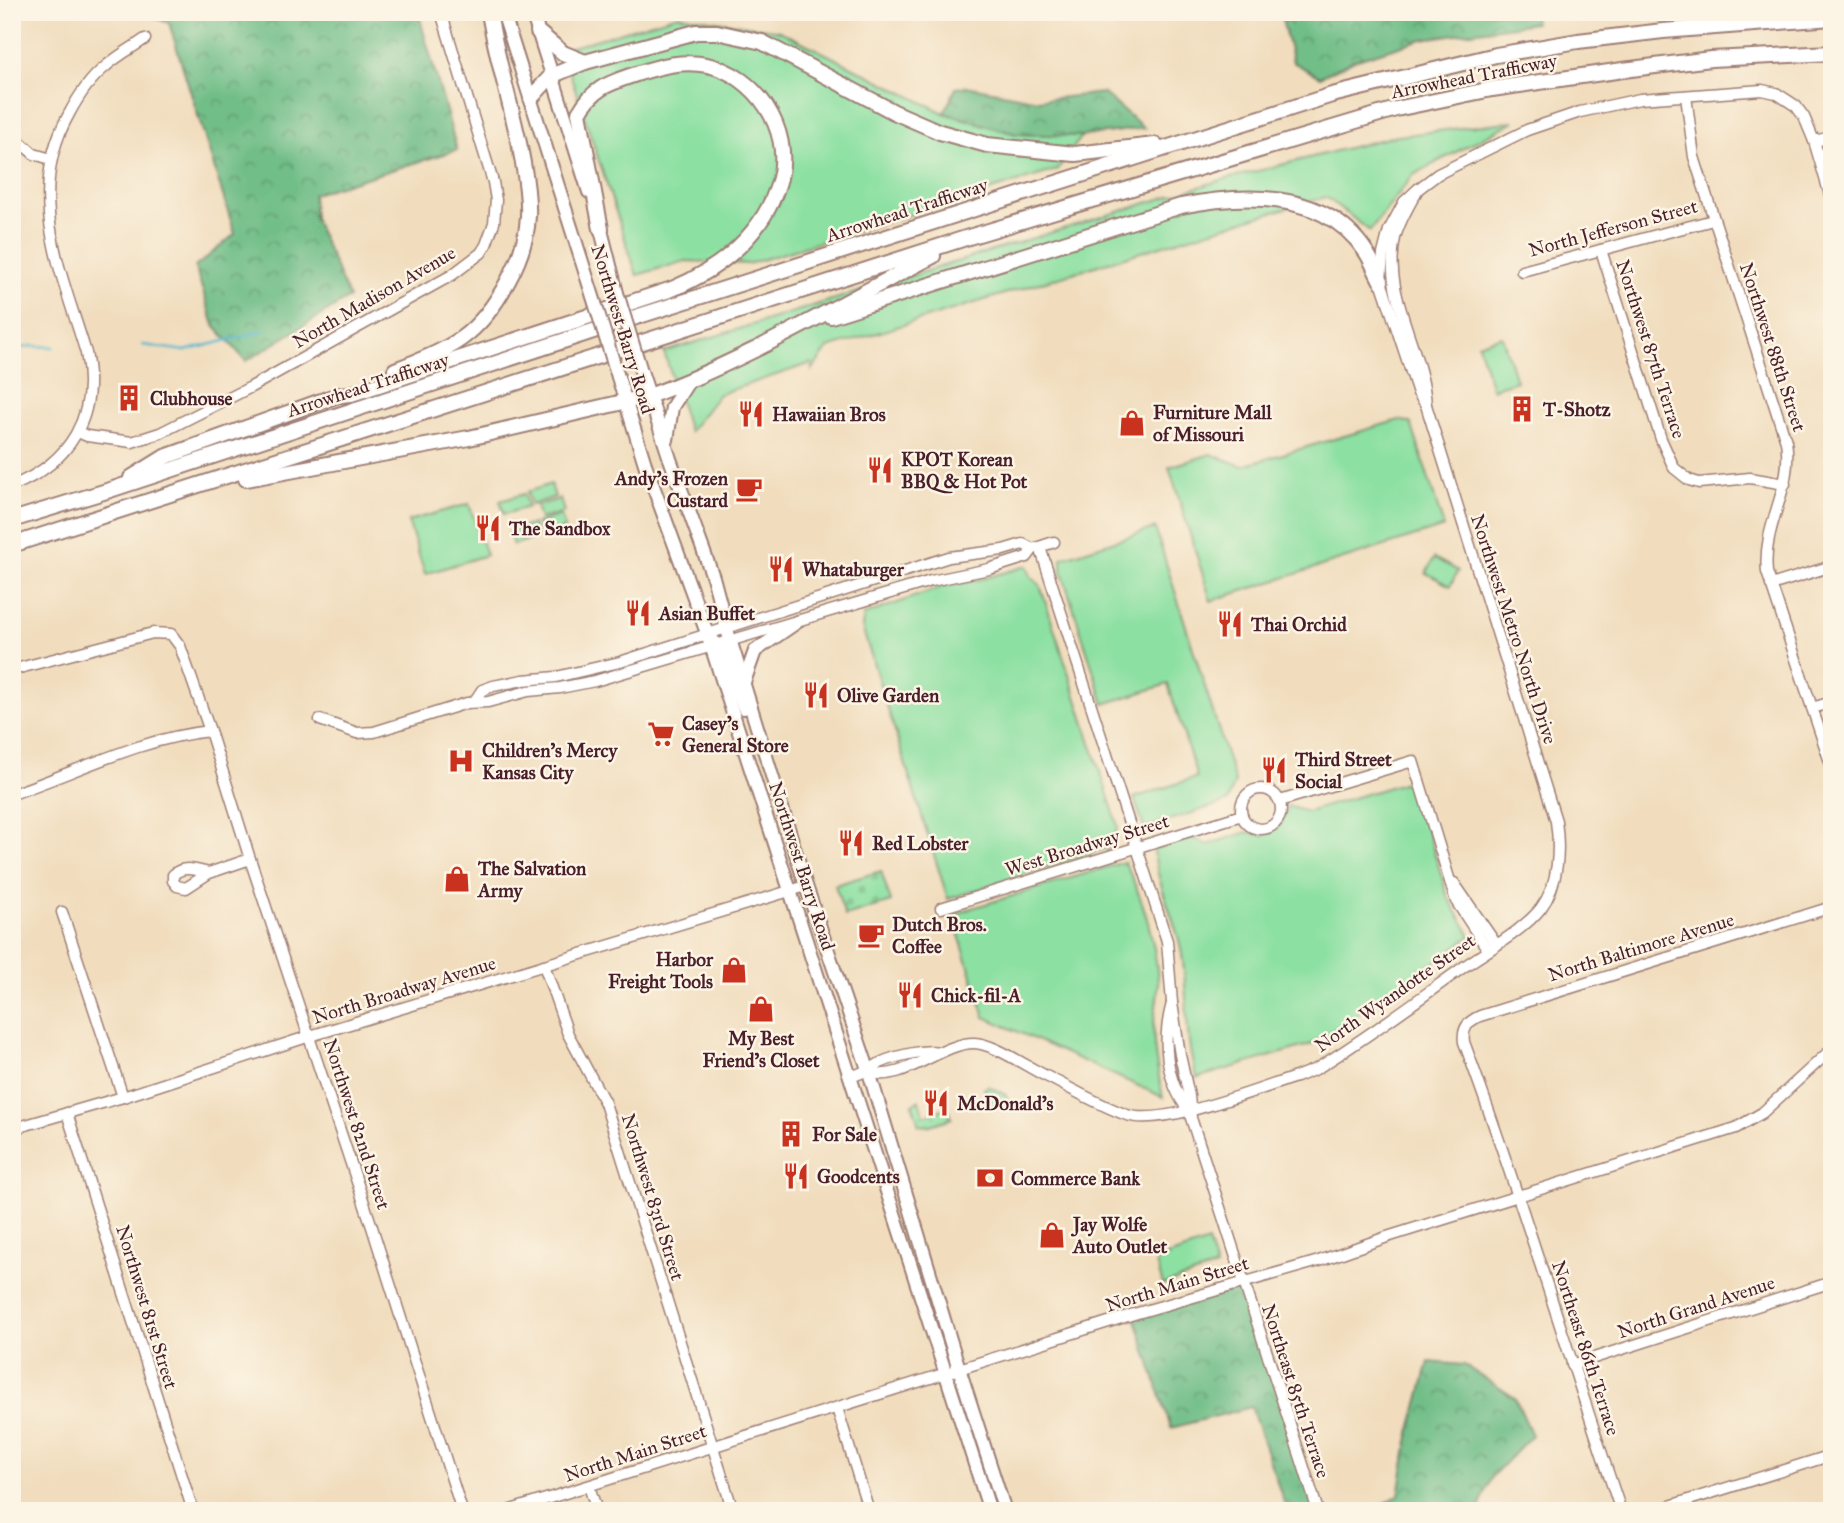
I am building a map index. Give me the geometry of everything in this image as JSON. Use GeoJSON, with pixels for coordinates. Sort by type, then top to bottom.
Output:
{"type":"FeatureCollection","features":[{"type":"Feature","properties":{"kind":"highway"},"geometry":{"type":"LineString","coordinates":[[338,395],[349,387],[440,354],[466,336],[488,315],[520,256],[528,214],[526,182],[489,12]]}},
{"type":"Feature","properties":{"kind":"highway","name":"Arrowhead Trafficway"},"geometry":{"type":"LineString","coordinates":[[12,520],[1332,95],[1496,55],[1663,30],[1829,18]]}},
{"type":"Feature","properties":{"kind":"highway"},"geometry":{"type":"LineString","coordinates":[[538,32],[563,53],[585,62]]}},
{"type":"Feature","properties":{"kind":"highway"},"geometry":{"type":"LineString","coordinates":[[531,98],[551,76],[585,62],[696,32],[717,32],[762,42],[894,112],[940,132],[987,145],[1075,154],[1191,140]]}},
{"type":"Feature","properties":{"kind":"highway","name":"Arrowhead Trafficway"},"geometry":{"type":"LineString","coordinates":[[12,545],[972,236],[1396,109],[1480,91],[1711,59],[1832,54]]}},
{"type":"Feature","properties":{"kind":"highway"},"geometry":{"type":"LineString","coordinates":[[110,490],[165,457],[338,395],[351,394],[672,289],[717,267],[764,216],[780,177],[780,140],[767,107],[755,92],[724,71],[693,63],[675,63],[651,69],[596,90],[579,113],[601,229]]}},
{"type":"Feature","properties":{"kind":"highway"},"geometry":{"type":"LineString","coordinates":[[803,325],[1181,206],[1256,197],[1297,203],[1336,221],[1351,234],[1387,281]]}},
{"type":"Feature","properties":{"kind":"highway"},"geometry":{"type":"LineString","coordinates":[[190,489],[469,438],[649,396],[803,325],[972,236]]}},
{"type":"Feature","properties":{"kind":"main road","name":"Northwest Barry Road"},"geometry":{"type":"LineString","coordinates":[[503,12],[645,464],[718,638],[791,891],[990,1511]]}},
{"type":"Feature","properties":{"kind":"main road","name":"Northwest Barry Road"},"geometry":{"type":"LineString","coordinates":[[531,12],[601,229],[617,293],[649,396],[713,577],[718,638],[744,682],[806,887],[869,1072],[959,1370],[1005,1511]]}},
{"type":"Feature","properties":{"kind":"main road"},"geometry":{"type":"LineString","coordinates":[[666,447],[672,407],[690,379]]}},
{"type":"Feature","properties":{"kind":"main road"},"geometry":{"type":"LineString","coordinates":[[744,682],[755,651],[797,622]]}},
{"type":"Feature","properties":{"kind":"main road"},"geometry":{"type":"LineString","coordinates":[[718,638],[746,713],[758,728]]}},
{"type":"Feature","properties":{"kind":"street","name":"North Madison Avenue"},"geometry":{"type":"LineString","coordinates":[[78,432],[87,436],[132,442],[160,433],[242,393],[452,275],[481,254],[494,223],[496,200],[440,12]]}},
{"type":"Feature","properties":{"kind":"street"},"geometry":{"type":"LineString","coordinates":[[12,486],[35,477],[63,454],[78,432],[89,397],[90,370],[48,219],[47,186],[51,159],[61,128],[77,99],[104,67],[145,39]]}},
{"type":"Feature","properties":{"kind":"street"},"geometry":{"type":"LineString","coordinates":[[1387,281],[1389,230],[1404,202],[1418,189],[1438,174],[1527,130],[1620,102],[1762,90],[1786,97],[1804,117],[1832,202]]}},
{"type":"Feature","properties":{"kind":"street","name":"Northwest 88th Street"},"geometry":{"type":"LineString","coordinates":[[1686,96],[1694,157],[1786,441],[1788,466],[1766,544],[1767,572],[1832,768]]}},
{"type":"Feature","properties":{"kind":"street"},"geometry":{"type":"LineString","coordinates":[[12,135],[34,154],[51,159]]}},
{"type":"Feature","properties":{"kind":"street"},"geometry":{"type":"LineString","coordinates":[[1814,141],[1832,137]]}},
{"type":"Feature","properties":{"kind":"street","name":"North Jefferson Street"},"geometry":{"type":"LineString","coordinates":[[1522,271],[1713,219]]}},
{"type":"Feature","properties":{"kind":"street","name":"Northwest 87th Terrace"},"geometry":{"type":"LineString","coordinates":[[1601,250],[1661,439],[1674,468],[1689,480],[1699,483],[1741,478],[1785,484]]}},
{"type":"Feature","properties":{"kind":"street","name":"Northwest Metro North Drive"},"geometry":{"type":"LineString","coordinates":[[1387,281],[1418,394],[1426,405],[1503,657],[1551,800],[1559,842],[1558,865]]}},
{"type":"Feature","properties":{"kind":"street"},"geometry":{"type":"LineString","coordinates":[[320,720],[357,733],[374,732],[474,702],[482,690],[494,686],[596,668],[797,622],[931,581],[1027,557],[1037,548],[1054,542]]}},
{"type":"Feature","properties":{"kind":"street"},"geometry":{"type":"LineString","coordinates":[[718,638],[840,591],[949,557],[1003,550],[1023,544],[1037,548]]}},
{"type":"Feature","properties":{"kind":"street","name":"Northeast 85th Terrace"},"geometry":{"type":"LineString","coordinates":[[1037,548],[1167,941],[1172,1003],[1189,1096],[1189,1111],[1318,1511]]}},
{"type":"Feature","properties":{"kind":"street"},"geometry":{"type":"LineString","coordinates":[[1771,585],[1832,566]]}},
{"type":"Feature","properties":{"kind":"street","name":"Northwest 82nd Street"},"geometry":{"type":"LineString","coordinates":[[12,670],[153,633],[171,634],[180,646],[310,1036],[462,1511]]}},
{"type":"Feature","properties":{"kind":"street"},"geometry":{"type":"LineString","coordinates":[[1812,708],[1832,702]]}},
{"type":"Feature","properties":{"kind":"street"},"geometry":{"type":"LineString","coordinates":[[12,794],[183,733],[210,731]]}},
{"type":"Feature","properties":{"kind":"street"},"geometry":{"type":"LineString","coordinates":[[1280,802],[1413,761],[1456,901],[1492,947]]}},
{"type":"Feature","properties":{"kind":"street"},"geometry":{"type":"LineString","coordinates":[[1255,790],[1268,790],[1275,794],[1280,802],[1279,817],[1268,828],[1252,827],[1242,815],[1242,802],[1247,794],[1255,790]]}},
{"type":"Feature","properties":{"kind":"street","name":"West Broadway Street"},"geometry":{"type":"LineString","coordinates":[[941,908],[1242,815]]}},
{"type":"Feature","properties":{"kind":"street"},"geometry":{"type":"LineString","coordinates":[[209,873],[250,859]]}},
{"type":"Feature","properties":{"kind":"street","name":"North Wyandotte Street"},"geometry":{"type":"LineString","coordinates":[[850,1077],[869,1072],[880,1076],[926,1060],[940,1052],[972,1043],[1013,1057],[1128,1115],[1147,1118],[1189,1111],[1316,1069],[1529,920],[1542,907],[1558,865]]}},
{"type":"Feature","properties":{"kind":"street","name":"North Broadway Avenue"},"geometry":{"type":"LineString","coordinates":[[12,1129],[806,887]]}},
{"type":"Feature","properties":{"kind":"street","name":"North Baltimore Avenue"},"geometry":{"type":"LineString","coordinates":[[1465,1027],[1469,1021],[1480,1016],[1832,907]]}},
{"type":"Feature","properties":{"kind":"street"},"geometry":{"type":"LineString","coordinates":[[62,912],[123,1097]]}},
{"type":"Feature","properties":{"kind":"street","name":"Northwest 83rd Street"},"geometry":{"type":"LineString","coordinates":[[544,965],[568,1034],[605,1103],[733,1511]]}},
{"type":"Feature","properties":{"kind":"street","name":"Northeast 86th Terrace"},"geometry":{"type":"LineString","coordinates":[[1465,1027],[1464,1042],[1621,1511]]}},
{"type":"Feature","properties":{"kind":"street","name":"North Main Street"},"geometry":{"type":"LineString","coordinates":[[508,1511],[1242,1282],[1319,1261],[1736,1128],[1762,1113],[1832,1049]]}},
{"type":"Feature","properties":{"kind":"street","name":"Northwest 81st Street"},"geometry":{"type":"LineString","coordinates":[[67,1113],[193,1511]]}},
{"type":"Feature","properties":{"kind":"street","name":"North Grand Avenue"},"geometry":{"type":"LineString","coordinates":[[1572,1365],[1832,1282]]}},
{"type":"Feature","properties":{"kind":"street"},"geometry":{"type":"LineString","coordinates":[[837,1408],[869,1511]]}},
{"type":"Feature","properties":{"kind":"street"},"geometry":{"type":"LineString","coordinates":[[1654,1511],[1832,1455]]}},
{"type":"Feature","properties":{"kind":"street"},"geometry":{"type":"LineString","coordinates":[[589,1486],[597,1511]]}},
{"type":"Feature","properties":{"kind":"green space"},"geometry":{"type":"Polygon","coordinates":[[[140,12],[418,12],[457,150],[313,194],[314,218],[349,298],[246,361],[214,325],[195,267],[235,234],[169,23],[140,12]]]}},
{"type":"Feature","properties":{"kind":"green space"},"geometry":{"type":"Polygon","coordinates":[[[1280,12],[1534,12],[1535,23],[1422,39],[1354,60],[1320,77],[1293,62],[1280,12]]]}},
{"type":"Feature","properties":{"kind":"green space"},"geometry":{"type":"Polygon","coordinates":[[[678,15],[780,31],[944,113],[1016,134],[1082,136],[1057,170],[748,264],[686,261],[637,275],[562,50],[678,15]]]}},
{"type":"Feature","properties":{"kind":"green space"},"geometry":{"type":"Polygon","coordinates":[[[966,86],[1038,100],[1103,93],[1144,128],[1082,136],[1016,134],[944,113],[956,88],[966,86]]]}},
{"type":"Feature","properties":{"kind":"green space"},"geometry":{"type":"Polygon","coordinates":[[[1514,121],[1413,175],[1370,231],[1326,197],[1255,217],[828,348],[812,370],[812,363],[719,394],[689,432],[664,352],[1218,181],[1391,137],[1514,121]]]}},
{"type":"Feature","properties":{"kind":"green space"},"geometry":{"type":"Polygon","coordinates":[[[1502,336],[1516,381],[1492,389],[1478,344],[1502,336]]]}},
{"type":"Feature","properties":{"kind":"green space"},"geometry":{"type":"Polygon","coordinates":[[[1399,420],[1411,423],[1444,527],[1211,601],[1169,467],[1211,454],[1242,466],[1399,420]]]}},
{"type":"Feature","properties":{"kind":"green space"},"geometry":{"type":"Polygon","coordinates":[[[551,484],[555,497],[531,505],[527,492],[551,484]]]}},
{"type":"Feature","properties":{"kind":"green space"},"geometry":{"type":"Polygon","coordinates":[[[524,494],[528,507],[504,514],[500,501],[524,494]]]}},
{"type":"Feature","properties":{"kind":"green space"},"geometry":{"type":"Polygon","coordinates":[[[560,499],[564,512],[540,519],[536,506],[560,499]]]}},
{"type":"Feature","properties":{"kind":"green space"},"geometry":{"type":"Polygon","coordinates":[[[469,504],[486,555],[425,574],[408,521],[469,504]]]}},
{"type":"Feature","properties":{"kind":"green space"},"geometry":{"type":"Polygon","coordinates":[[[561,515],[565,528],[541,536],[537,523],[561,515]]]}},
{"type":"Feature","properties":{"kind":"green space"},"geometry":{"type":"Polygon","coordinates":[[[533,524],[537,537],[513,545],[509,532],[533,524]]]}},
{"type":"Feature","properties":{"kind":"green space"},"geometry":{"type":"Polygon","coordinates":[[[1155,528],[1235,782],[1227,802],[1144,828],[1134,798],[1197,777],[1168,684],[1104,704],[1062,572],[1062,558],[1155,528]]]}},
{"type":"Feature","properties":{"kind":"green space"},"geometry":{"type":"Polygon","coordinates":[[[1434,558],[1458,571],[1450,586],[1426,573],[1434,558]]]}},
{"type":"Feature","properties":{"kind":"green space"},"geometry":{"type":"Polygon","coordinates":[[[1027,566],[1031,577],[1040,585],[1118,826],[1112,847],[948,899],[862,627],[864,615],[944,586],[974,581],[1027,566]]]}},
{"type":"Feature","properties":{"kind":"green space"},"geometry":{"type":"Polygon","coordinates":[[[1412,780],[1448,897],[1471,936],[1312,1044],[1197,1078],[1189,1045],[1180,944],[1161,886],[1154,850],[1193,838],[1207,845],[1247,832],[1264,836],[1281,825],[1288,806],[1307,812],[1412,780]]]}},
{"type":"Feature","properties":{"kind":"green space"},"geometry":{"type":"Polygon","coordinates":[[[1124,862],[1142,904],[1154,949],[1158,985],[1154,1041],[1163,1097],[985,1017],[953,916],[1124,862]]]}},
{"type":"Feature","properties":{"kind":"green space"},"geometry":{"type":"Polygon","coordinates":[[[881,871],[891,902],[845,916],[835,885],[881,871]]]}},
{"type":"Feature","properties":{"kind":"green space"},"geometry":{"type":"Polygon","coordinates":[[[988,1086],[1006,1095],[1006,1105],[993,1109],[989,1107],[984,1089],[988,1086]]]}},
{"type":"Feature","properties":{"kind":"green space"},"geometry":{"type":"Polygon","coordinates":[[[919,1100],[924,1116],[948,1107],[952,1118],[927,1126],[919,1125],[913,1104],[919,1100]]]}},
{"type":"Feature","properties":{"kind":"green space"},"geometry":{"type":"Polygon","coordinates":[[[1208,1242],[1216,1267],[1163,1285],[1156,1263],[1159,1259],[1208,1242]]]}},
{"type":"Feature","properties":{"kind":"green space"},"geometry":{"type":"Polygon","coordinates":[[[1242,1282],[1317,1511],[1287,1511],[1251,1407],[1171,1428],[1134,1314],[1242,1282]]]}},
{"type":"Feature","properties":{"kind":"green space"},"geometry":{"type":"Polygon","coordinates":[[[1429,1362],[1464,1365],[1515,1398],[1532,1435],[1492,1476],[1478,1511],[1372,1511],[1399,1495],[1408,1441],[1429,1362]]]}},
{"type":"Feature","properties":{"kind":"waterway"},"geometry":{"type":"LineString","coordinates":[[143,345],[185,351],[264,331]]}},
{"type":"Feature","properties":{"kind":"waterway"},"geometry":{"type":"LineString","coordinates":[[12,350],[32,346],[54,347]]}},
{"type":"Feature","properties":{"kind":"place","name":"Clubhouse"},"geometry":{"type":"Point","coordinates":[129,398]}},
{"type":"Feature","properties":{"kind":"place","name":"T-Shotz"},"geometry":{"type":"Point","coordinates":[1522,409]}},
{"type":"Feature","properties":{"kind":"place","name":"Hawaiian Bros"},"geometry":{"type":"Point","coordinates":[751,414]}},
{"type":"Feature","properties":{"kind":"place","name":"Furniture Mall of Missouri"},"geometry":{"type":"Point","coordinates":[1132,423]}},
{"type":"Feature","properties":{"kind":"place","name":"KPOT Korean BBQ & Hot Pot"},"geometry":{"type":"Point","coordinates":[880,470]}},
{"type":"Feature","properties":{"kind":"place","name":"Andy's Frozen Custard"},"geometry":{"type":"Point","coordinates":[749,489]}},
{"type":"Feature","properties":{"kind":"place","name":"The Sandbox"},"geometry":{"type":"Point","coordinates":[488,528]}},
{"type":"Feature","properties":{"kind":"place","name":"Whataburger"},"geometry":{"type":"Point","coordinates":[781,569]}},
{"type":"Feature","properties":{"kind":"place","name":"Asian Buffet"},"geometry":{"type":"Point","coordinates":[638,613]}},
{"type":"Feature","properties":{"kind":"place","name":"Thai Orchid"},"geometry":{"type":"Point","coordinates":[1230,624]}},
{"type":"Feature","properties":{"kind":"place","name":"Olive Garden"},"geometry":{"type":"Point","coordinates":[816,695]}},
{"type":"Feature","properties":{"kind":"place","name":"Casey's General Store"},"geometry":{"type":"Point","coordinates":[661,734]}},
{"type":"Feature","properties":{"kind":"place","name":"Children's Mercy Kansas City"},"geometry":{"type":"Point","coordinates":[461,761]}},
{"type":"Feature","properties":{"kind":"place","name":"Third Street Social"},"geometry":{"type":"Point","coordinates":[1274,770]}},
{"type":"Feature","properties":{"kind":"place","name":"Red Lobster"},"geometry":{"type":"Point","coordinates":[851,843]}},
{"type":"Feature","properties":{"kind":"place","name":"The Salvation Army"},"geometry":{"type":"Point","coordinates":[457,879]}},
{"type":"Feature","properties":{"kind":"place","name":"Dutch Bros. Coffee"},"geometry":{"type":"Point","coordinates":[871,935]}},
{"type":"Feature","properties":{"kind":"place","name":"Harbor Freight Tools"},"geometry":{"type":"Point","coordinates":[734,970]}},
{"type":"Feature","properties":{"kind":"place","name":"Chick-fil-A"},"geometry":{"type":"Point","coordinates":[910,995]}},
{"type":"Feature","properties":{"kind":"place","name":"My Best Friend's Closet"},"geometry":{"type":"Point","coordinates":[761,1009]}},
{"type":"Feature","properties":{"kind":"place","name":"McDonald's"},"geometry":{"type":"Point","coordinates":[936,1103]}},
{"type":"Feature","properties":{"kind":"place","name":"For Sale"},"geometry":{"type":"Point","coordinates":[791,1134]}},
{"type":"Feature","properties":{"kind":"place","name":"Goodcents"},"geometry":{"type":"Point","coordinates":[796,1176]}},
{"type":"Feature","properties":{"kind":"place","name":"Commerce Bank"},"geometry":{"type":"Point","coordinates":[990,1178]}},
{"type":"Feature","properties":{"kind":"place","name":"Jay Wolfe Auto Outlet"},"geometry":{"type":"Point","coordinates":[1052,1235]}}]}
